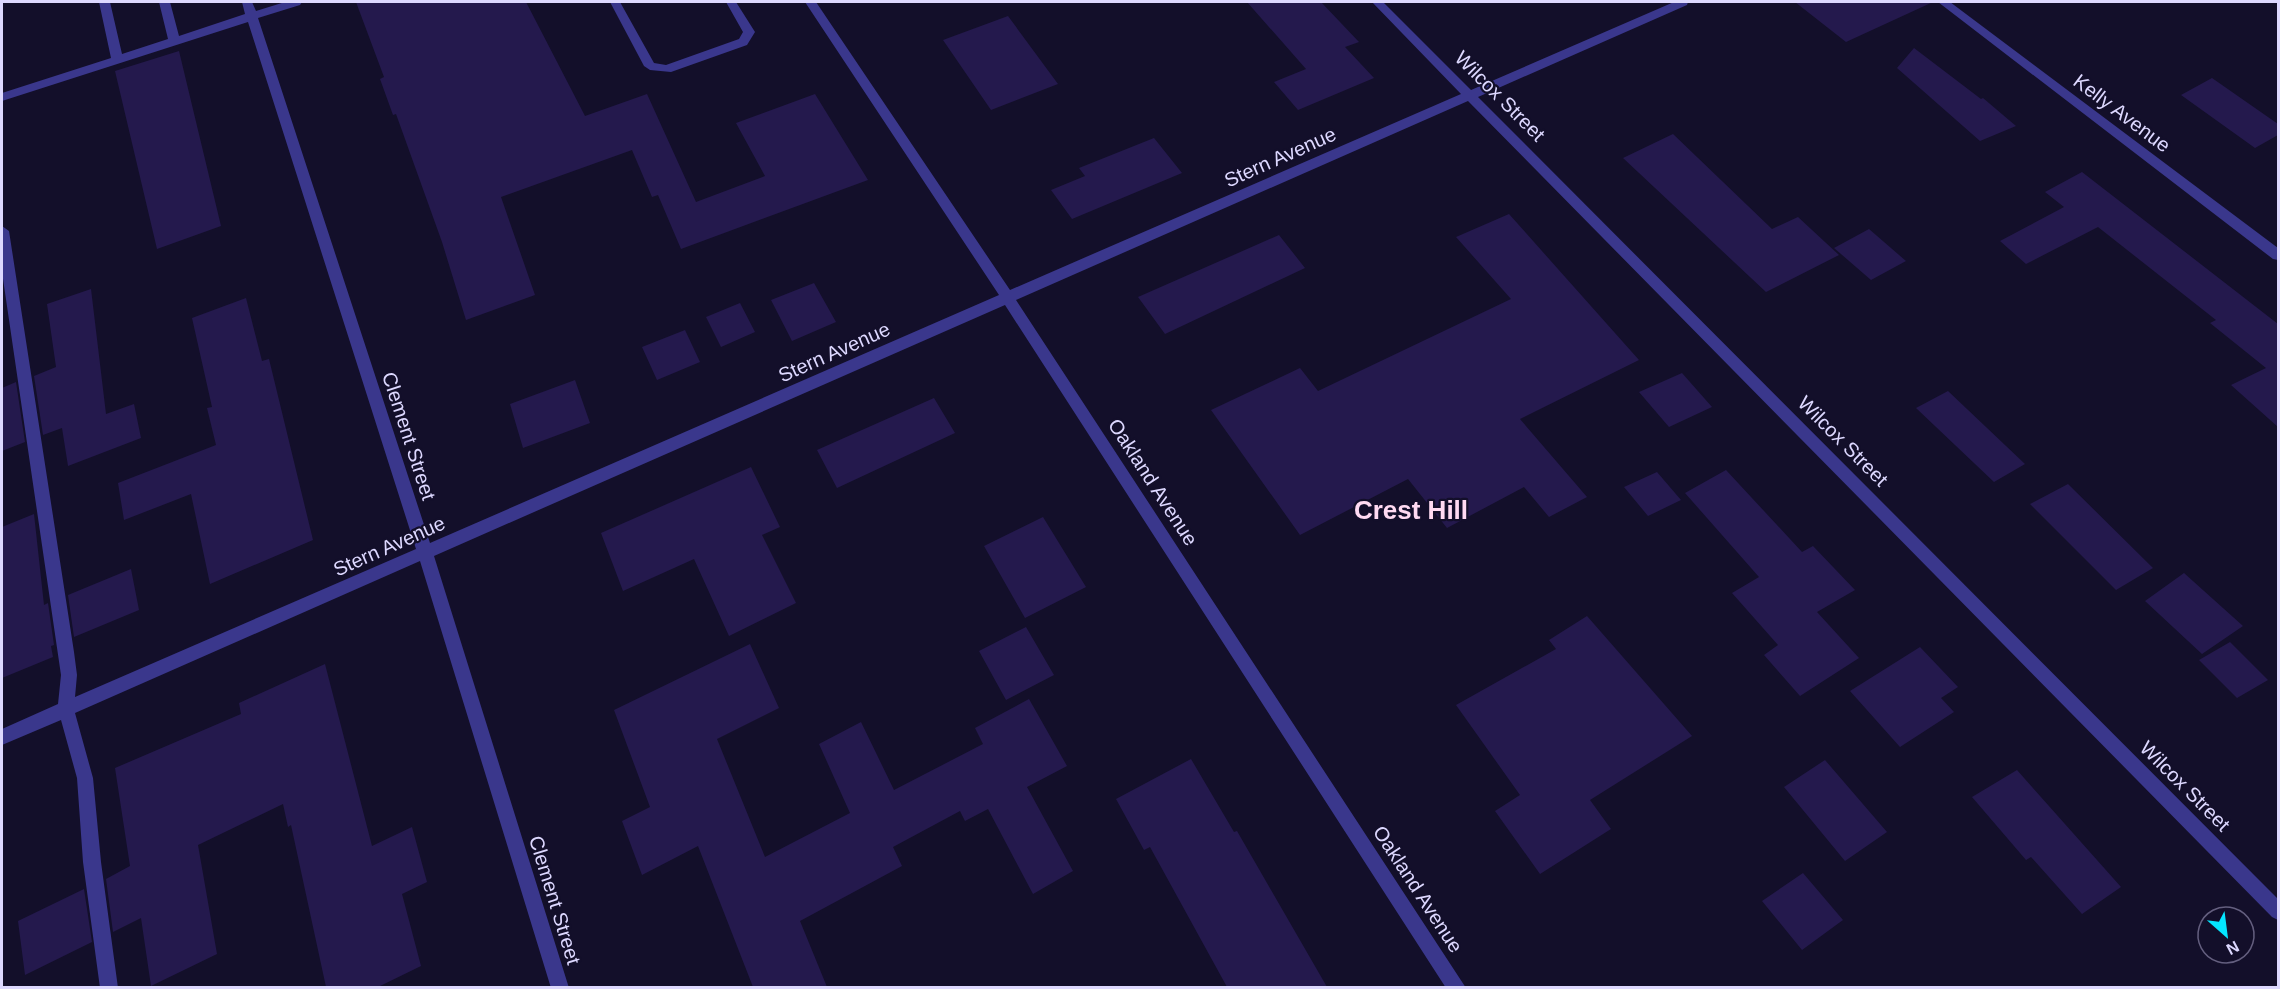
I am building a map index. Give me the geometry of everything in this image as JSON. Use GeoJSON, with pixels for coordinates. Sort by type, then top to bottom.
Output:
{"type":"FeatureCollection","features":[{"type":"Feature","properties":{"kind":"street"},"geometry":{"type":"LineString","coordinates":[[104,2],[117,59]]}},
{"type":"Feature","properties":{"kind":"street"},"geometry":{"type":"LineString","coordinates":[[164,2],[174,40]]}},
{"type":"Feature","properties":{"kind":"street"},"geometry":{"type":"LineString","coordinates":[[2,97],[174,40],[250,8],[296,2]]}},
{"type":"Feature","properties":{"kind":"street"},"geometry":{"type":"LineString","coordinates":[[615,2],[650,66],[667,69],[743,42],[749,32],[731,2]]}},
{"type":"Feature","properties":{"kind":"street","name":"Oakland Avenue"},"geometry":{"type":"LineString","coordinates":[[810,2],[1007,297],[1457,987]]}},
{"type":"Feature","properties":{"kind":"street","name":"Wilcox Street"},"geometry":{"type":"LineString","coordinates":[[1377,2],[2278,911]]}},
{"type":"Feature","properties":{"kind":"street","name":"Stern Avenue"},"geometry":{"type":"LineString","coordinates":[[2,737],[1683,2]]}},
{"type":"Feature","properties":{"kind":"street","name":"Kelly Avenue"},"geometry":{"type":"LineString","coordinates":[[1942,2],[2278,255]]}},
{"type":"Feature","properties":{"kind":"street","name":"Clement Street"},"geometry":{"type":"LineString","coordinates":[[250,8],[425,552],[560,987]]}},
{"type":"Feature","properties":{"kind":"street"},"geometry":{"type":"LineString","coordinates":[[2,231],[66,652],[69,675],[66,709],[85,778],[92,862],[109,987]]}},
{"type":"Feature","properties":{"kind":"building"},"geometry":{"type":"Polygon","coordinates":[[[356,2],[526,2],[585,116],[647,94],[696,202],[765,176],[736,123],[815,94],[868,180],[681,249],[658,195],[652,197],[632,150],[501,197],[535,295],[466,320],[442,242],[396,114],[393,115],[380,79],[384,77],[356,2]]]}},
{"type":"Feature","properties":{"kind":"building"},"geometry":{"type":"Polygon","coordinates":[[[1247,2],[1321,2],[1359,42],[1345,47],[1374,78],[1298,110],[1274,82],[1306,69],[1247,2]]]}},
{"type":"Feature","properties":{"kind":"building"},"geometry":{"type":"Polygon","coordinates":[[[1795,2],[1933,2],[1846,42],[1795,2]]]}},
{"type":"Feature","properties":{"kind":"building"},"geometry":{"type":"Polygon","coordinates":[[[1008,16],[1058,84],[991,110],[943,40],[1008,16]]]}},
{"type":"Feature","properties":{"kind":"building"},"geometry":{"type":"Polygon","coordinates":[[[1914,48],[1981,99],[1983,98],[2016,126],[1980,141],[1897,68],[1914,48]]]}},
{"type":"Feature","properties":{"kind":"building"},"geometry":{"type":"Polygon","coordinates":[[[179,51],[221,226],[157,249],[115,71],[179,51]]]}},
{"type":"Feature","properties":{"kind":"building"},"geometry":{"type":"Polygon","coordinates":[[[2212,78],[2278,124],[2278,135],[2255,148],[2181,95],[2212,78]]]}},
{"type":"Feature","properties":{"kind":"building"},"geometry":{"type":"Polygon","coordinates":[[[1673,134],[1772,229],[1798,217],[1839,255],[1766,292],[1623,158],[1673,134]]]}},
{"type":"Feature","properties":{"kind":"building"},"geometry":{"type":"Polygon","coordinates":[[[1154,138],[1182,173],[1072,219],[1051,190],[1085,176],[1079,168],[1154,138]]]}},
{"type":"Feature","properties":{"kind":"building"},"geometry":{"type":"Polygon","coordinates":[[[2082,172],[2278,324],[2278,427],[2231,385],[2266,368],[2210,323],[2216,320],[2098,227],[2026,264],[2000,241],[2064,207],[2045,192],[2082,172]]]}},
{"type":"Feature","properties":{"kind":"building"},"geometry":{"type":"Polygon","coordinates":[[[1509,214],[1639,360],[1520,419],[1587,497],[1549,517],[1524,487],[1447,528],[1408,479],[1300,535],[1211,410],[1300,368],[1318,391],[1511,299],[1456,237],[1509,214]]]}},
{"type":"Feature","properties":{"kind":"building"},"geometry":{"type":"Polygon","coordinates":[[[1869,229],[1906,261],[1871,280],[1834,248],[1869,229]]]}},
{"type":"Feature","properties":{"kind":"building"},"geometry":{"type":"Polygon","coordinates":[[[1279,235],[1305,268],[1165,334],[1138,297],[1279,235]]]}},
{"type":"Feature","properties":{"kind":"building"},"geometry":{"type":"Polygon","coordinates":[[[814,283],[836,322],[792,341],[771,300],[814,283]]]}},
{"type":"Feature","properties":{"kind":"building"},"geometry":{"type":"Polygon","coordinates":[[[91,289],[106,414],[134,404],[141,438],[68,466],[62,428],[43,435],[34,376],[56,367],[47,304],[91,289]]]}},
{"type":"Feature","properties":{"kind":"building"},"geometry":{"type":"Polygon","coordinates":[[[246,298],[262,361],[269,359],[313,540],[210,584],[191,494],[124,520],[118,483],[216,445],[207,408],[212,407],[192,318],[246,298]]]}},
{"type":"Feature","properties":{"kind":"building"},"geometry":{"type":"Polygon","coordinates":[[[740,303],[755,332],[721,347],[706,317],[740,303]]]}},
{"type":"Feature","properties":{"kind":"building"},"geometry":{"type":"Polygon","coordinates":[[[685,330],[700,362],[657,380],[642,347],[685,330]]]}},
{"type":"Feature","properties":{"kind":"building"},"geometry":{"type":"Polygon","coordinates":[[[1682,373],[1712,407],[1669,427],[1639,392],[1682,373]]]}},
{"type":"Feature","properties":{"kind":"building"},"geometry":{"type":"Polygon","coordinates":[[[575,380],[590,423],[523,448],[510,404],[575,380]]]}},
{"type":"Feature","properties":{"kind":"building"},"geometry":{"type":"Polygon","coordinates":[[[16,382],[25,442],[2,451],[2,388],[16,382]]]}},
{"type":"Feature","properties":{"kind":"building"},"geometry":{"type":"Polygon","coordinates":[[[1948,391],[2025,464],[1994,482],[1916,408],[1948,391]]]}},
{"type":"Feature","properties":{"kind":"building"},"geometry":{"type":"Polygon","coordinates":[[[934,398],[955,433],[837,488],[817,450],[934,398]]]}},
{"type":"Feature","properties":{"kind":"building"},"geometry":{"type":"Polygon","coordinates":[[[751,467],[780,527],[762,535],[796,603],[729,636],[694,559],[623,591],[601,533],[751,467]]]}},
{"type":"Feature","properties":{"kind":"building"},"geometry":{"type":"Polygon","coordinates":[[[1726,470],[1802,552],[1813,546],[1855,590],[1817,612],[1859,658],[1800,696],[1764,655],[1778,645],[1732,593],[1759,577],[1685,493],[1726,470]]]}},
{"type":"Feature","properties":{"kind":"building"},"geometry":{"type":"Polygon","coordinates":[[[1657,472],[1681,500],[1648,516],[1624,487],[1657,472]]]}},
{"type":"Feature","properties":{"kind":"building"},"geometry":{"type":"Polygon","coordinates":[[[2068,484],[2153,568],[2116,590],[2030,504],[2068,484]]]}},
{"type":"Feature","properties":{"kind":"building"},"geometry":{"type":"Polygon","coordinates":[[[34,514],[44,605],[48,603],[54,645],[51,646],[53,657],[2,678],[2,527],[34,514]]]}},
{"type":"Feature","properties":{"kind":"building"},"geometry":{"type":"Polygon","coordinates":[[[1043,517],[1086,587],[1025,618],[984,546],[1043,517]]]}},
{"type":"Feature","properties":{"kind":"building"},"geometry":{"type":"Polygon","coordinates":[[[131,569],[139,610],[74,637],[68,595],[131,569]]]}},
{"type":"Feature","properties":{"kind":"building"},"geometry":{"type":"Polygon","coordinates":[[[2184,573],[2243,626],[2202,654],[2145,601],[2184,573]]]}},
{"type":"Feature","properties":{"kind":"building"},"geometry":{"type":"Polygon","coordinates":[[[1587,616],[1692,736],[1590,800],[1611,829],[1540,874],[1495,811],[1520,795],[1456,705],[1556,649],[1549,640],[1587,616]]]}},
{"type":"Feature","properties":{"kind":"building"},"geometry":{"type":"Polygon","coordinates":[[[1026,627],[1054,675],[1006,700],[979,651],[1026,627]]]}},
{"type":"Feature","properties":{"kind":"building"},"geometry":{"type":"Polygon","coordinates":[[[2230,642],[2268,680],[2237,698],[2199,660],[2230,642]]]}},
{"type":"Feature","properties":{"kind":"building"},"geometry":{"type":"Polygon","coordinates":[[[750,644],[779,708],[717,739],[765,857],[850,813],[819,744],[861,722],[894,790],[983,744],[975,728],[1029,699],[1067,766],[1027,787],[1073,871],[1033,894],[988,809],[965,821],[960,811],[893,847],[902,866],[800,921],[827,987],[753,987],[698,846],[642,875],[622,821],[650,807],[614,710],[750,644]]]}},
{"type":"Feature","properties":{"kind":"building"},"geometry":{"type":"Polygon","coordinates":[[[1920,647],[1958,687],[1941,698],[1954,712],[1900,747],[1850,691],[1920,647]]]}},
{"type":"Feature","properties":{"kind":"building"},"geometry":{"type":"Polygon","coordinates":[[[325,664],[372,846],[412,827],[427,882],[402,894],[421,966],[378,987],[326,987],[291,825],[288,827],[283,804],[198,845],[217,954],[151,986],[141,918],[113,932],[106,879],[130,866],[115,768],[241,714],[239,703],[325,664]]]}},
{"type":"Feature","properties":{"kind":"building"},"geometry":{"type":"Polygon","coordinates":[[[1191,759],[1234,832],[1237,831],[1327,987],[1227,987],[1150,847],[1144,850],[1116,799],[1191,759]]]}},
{"type":"Feature","properties":{"kind":"building"},"geometry":{"type":"Polygon","coordinates":[[[1825,760],[1887,832],[1845,861],[1784,787],[1825,760]]]}},
{"type":"Feature","properties":{"kind":"building"},"geometry":{"type":"Polygon","coordinates":[[[2017,770],[2121,887],[2082,914],[2031,857],[2026,860],[1972,797],[2017,770]]]}},
{"type":"Feature","properties":{"kind":"building"},"geometry":{"type":"Polygon","coordinates":[[[1803,873],[1843,920],[1802,950],[1762,901],[1803,873]]]}},
{"type":"Feature","properties":{"kind":"building"},"geometry":{"type":"Polygon","coordinates":[[[84,889],[92,942],[25,975],[18,921],[84,889]]]}},
{"type":"Feature","properties":{"kind":"district","name":"Crest Hill"},"geometry":{"type":"Point","coordinates":[1411,510]}}]}
